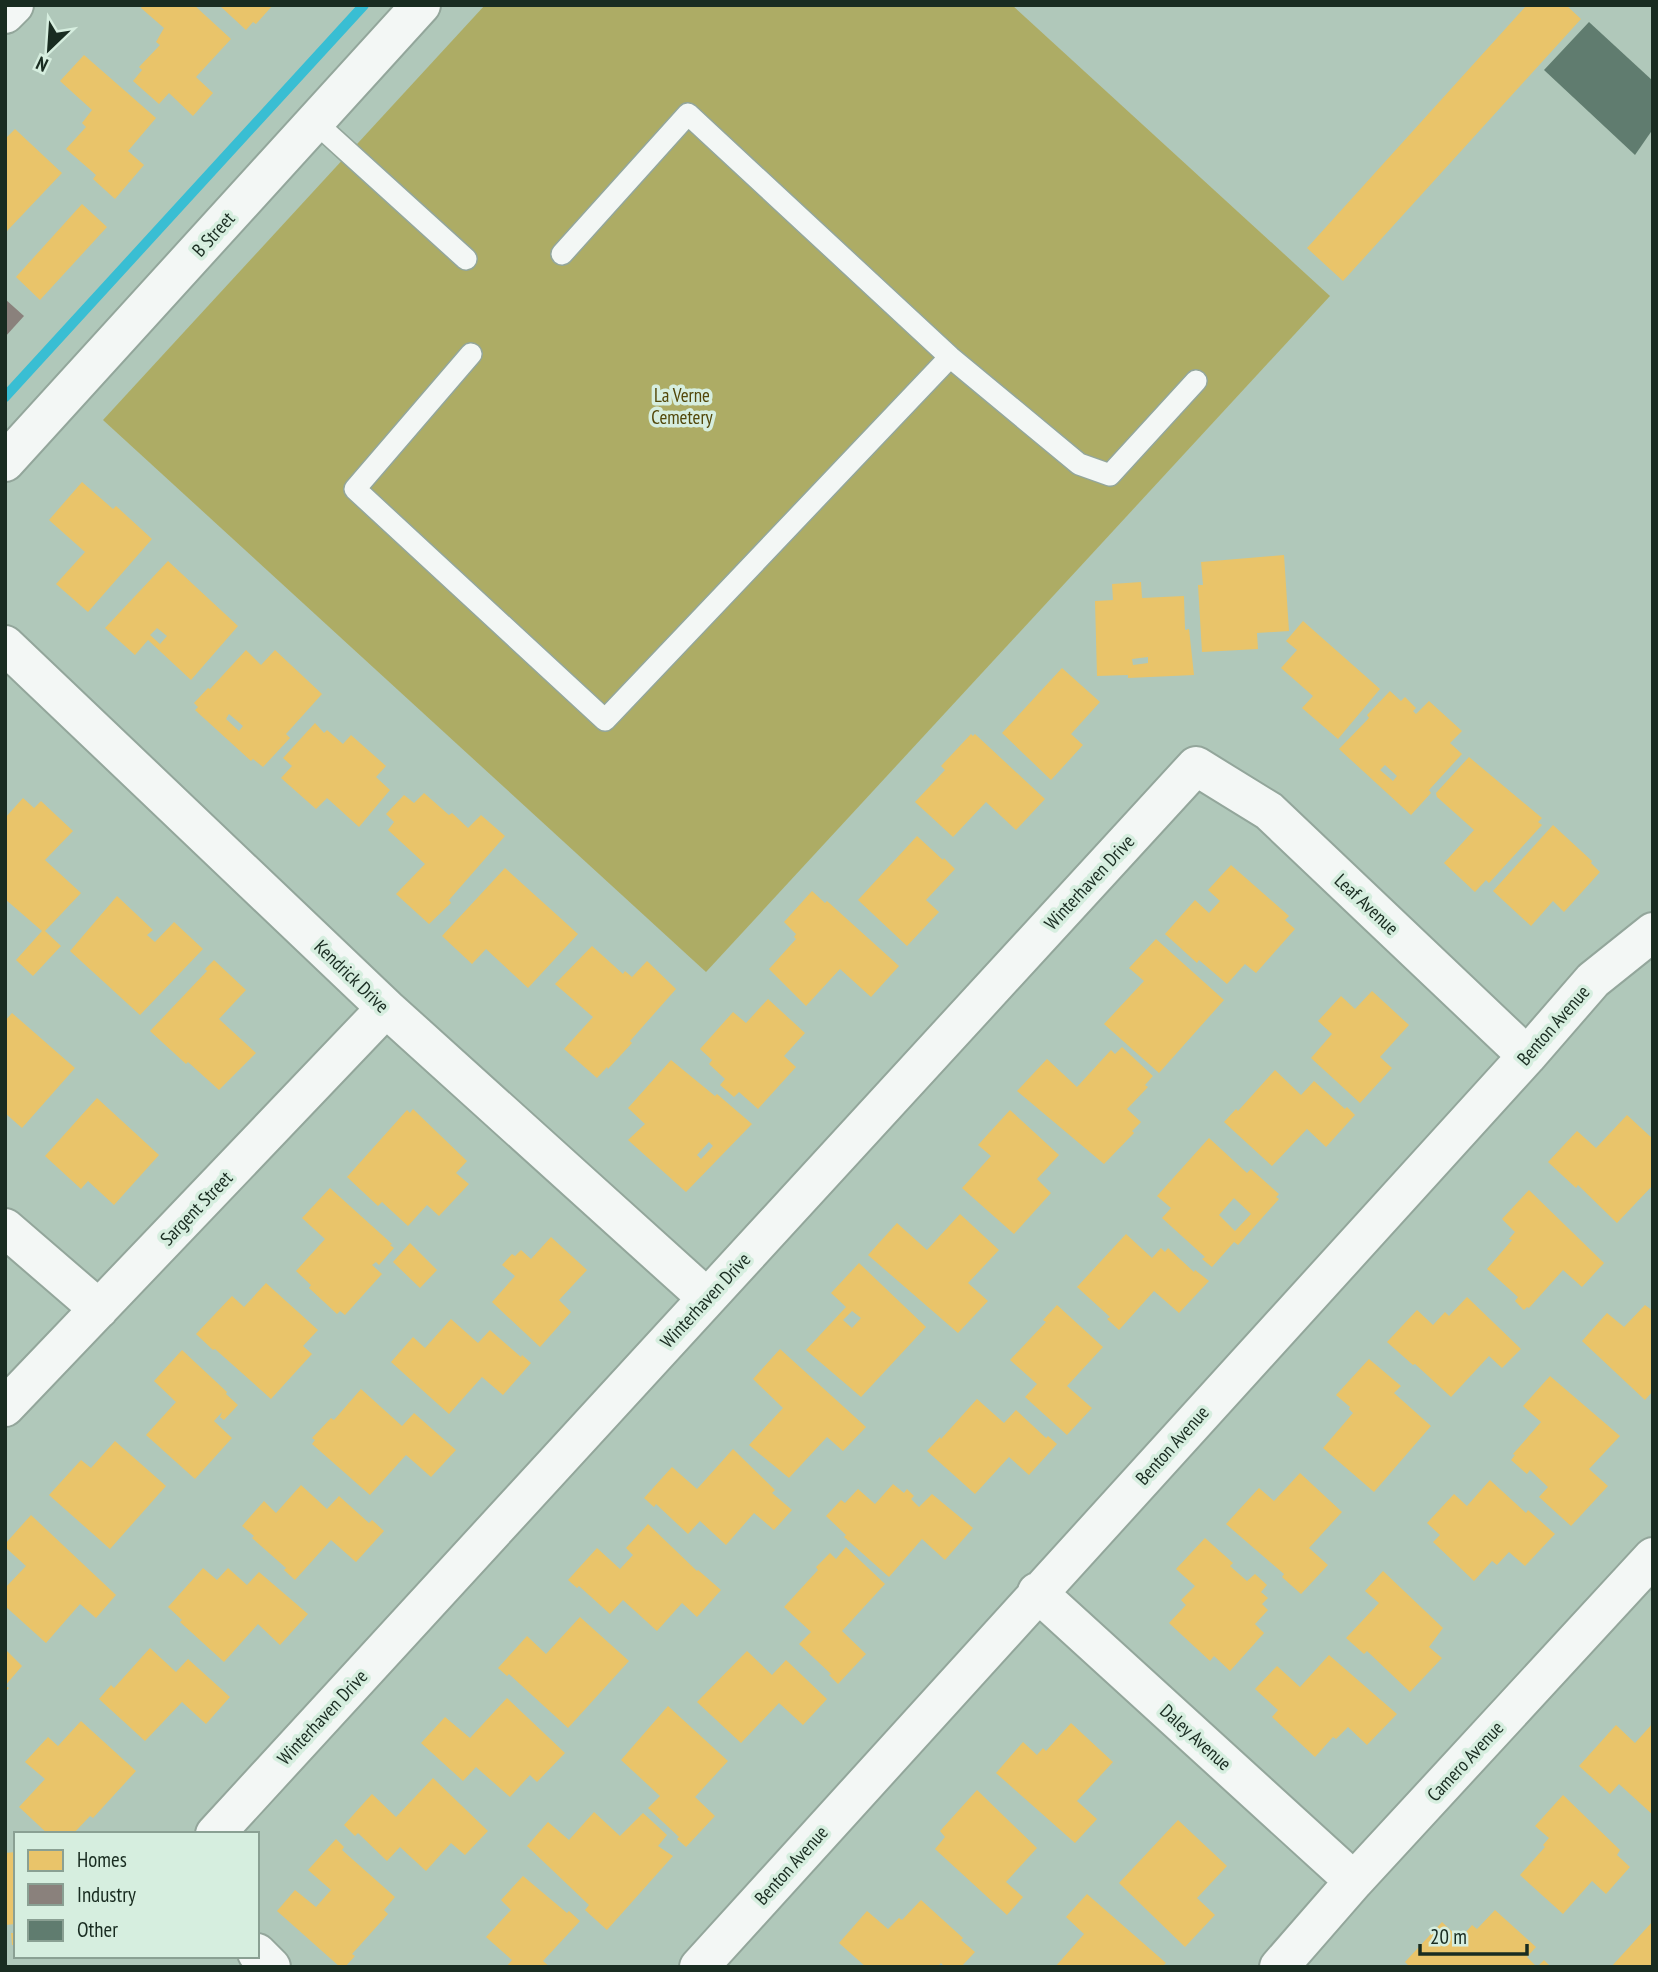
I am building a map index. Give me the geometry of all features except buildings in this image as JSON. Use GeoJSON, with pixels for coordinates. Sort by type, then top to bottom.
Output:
{"type":"FeatureCollection","features":[{"type":"Feature","properties":{"kind":"street"},"geometry":{"type":"LineString","coordinates":[[5,14],[13,5]]}},
{"type":"Feature","properties":{"kind":"street","name":"B Street"},"geometry":{"type":"LineString","coordinates":[[5,462],[421,5]]}},
{"type":"Feature","properties":{"kind":"street","name":"Kendrick Drive"},"geometry":{"type":"LineString","coordinates":[[5,645],[386,1008],[707,1298]]}},
{"type":"Feature","properties":{"kind":"street","name":"Leaf Avenue"},"geometry":{"type":"LineString","coordinates":[[1196,766],[1269,811],[1527,1056]]}},
{"type":"Feature","properties":{"kind":"street","name":"Winterhaven Drive"},"geometry":{"type":"LineString","coordinates":[[217,1832],[1196,766]]}},
{"type":"Feature","properties":{"kind":"street","name":"Benton Avenue"},"geometry":{"type":"LineString","coordinates":[[699,1967],[1527,1056],[1593,980],[1653,932]]}},
{"type":"Feature","properties":{"kind":"street","name":"Sargent Street"},"geometry":{"type":"LineString","coordinates":[[5,1408],[386,1008]]}},
{"type":"Feature","properties":{"kind":"street"},"geometry":{"type":"LineString","coordinates":[[5,1228],[99,1309]]}},
{"type":"Feature","properties":{"kind":"street","name":"Camero Avenue"},"geometry":{"type":"LineString","coordinates":[[1279,1967],[1354,1881],[1653,1557]]}},
{"type":"Feature","properties":{"kind":"street","name":"Daley Avenue"},"geometry":{"type":"LineString","coordinates":[[1037,1592],[1354,1881]]}},
{"type":"Feature","properties":{"kind":"lane"},"geometry":{"type":"LineString","coordinates":[[562,254],[688,114],[950,357],[1079,464],[1110,475],[1196,381]]}},
{"type":"Feature","properties":{"kind":"lane"},"geometry":{"type":"LineString","coordinates":[[315,122],[466,259]]}},
{"type":"Feature","properties":{"kind":"lane"},"geometry":{"type":"LineString","coordinates":[[471,354],[355,489],[605,720],[950,357]]}},
{"type":"Feature","properties":{"kind":"green space","name":"La Verne Cemetery"},"geometry":{"type":"Polygon","coordinates":[[[485,5],[1012,5],[1330,296],[706,972],[103,420],[485,5]]]}},
{"type":"Feature","properties":{"kind":"waterway"},"geometry":{"type":"LineString","coordinates":[[5,397],[364,5]]}}]}
